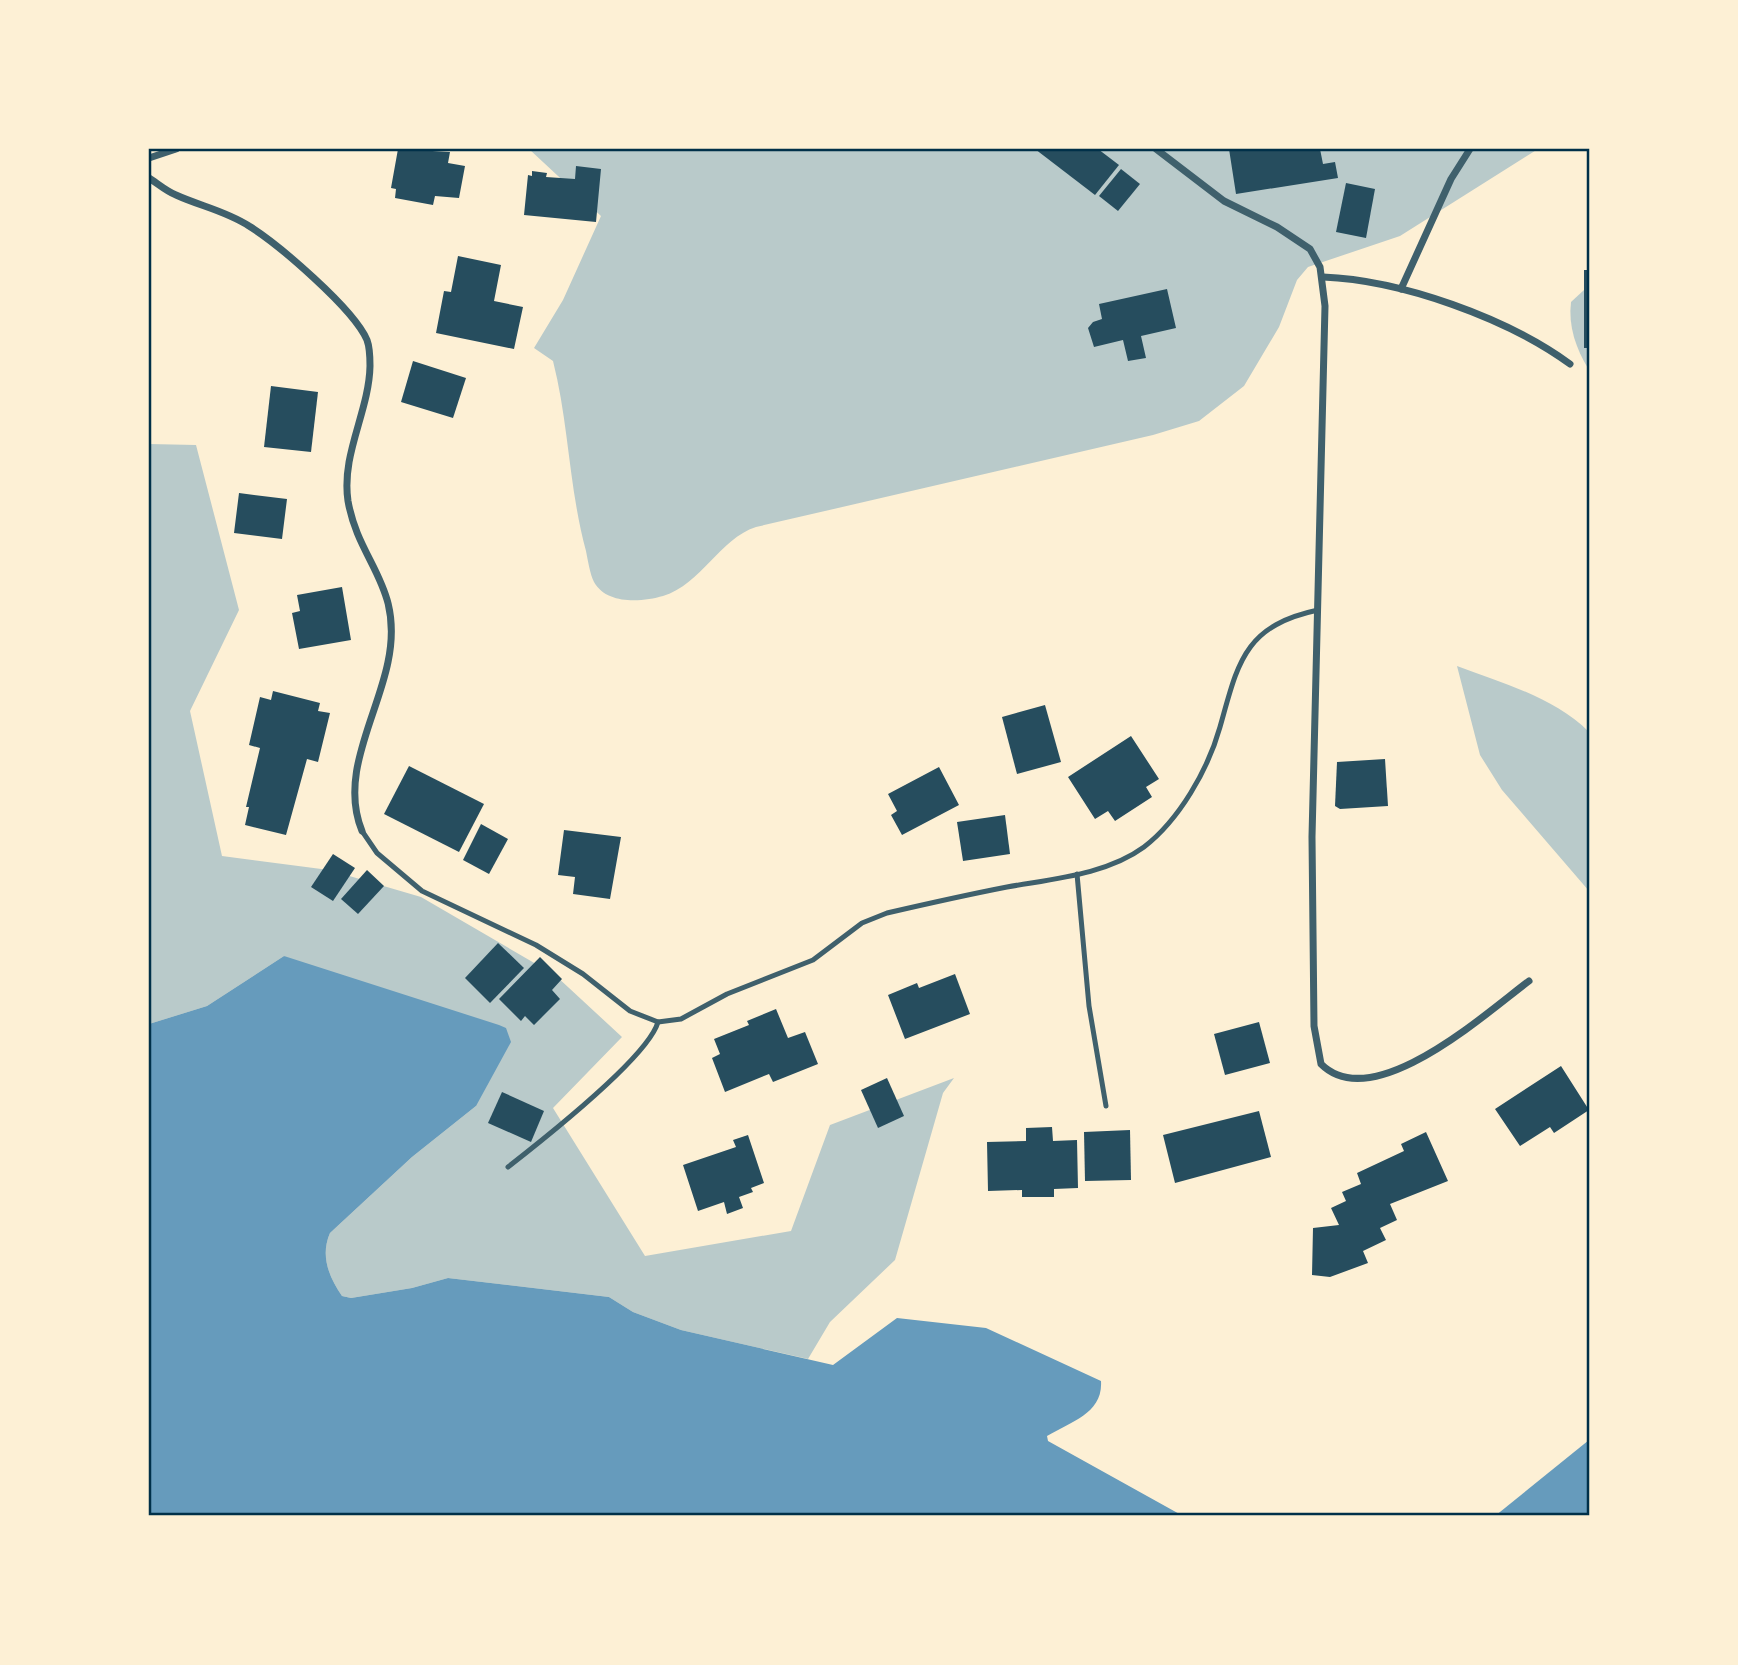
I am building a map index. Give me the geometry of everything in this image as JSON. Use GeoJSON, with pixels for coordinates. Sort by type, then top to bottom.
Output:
{"type":"FeatureCollection","features":[{"type":"Feature","properties":{"kind":"street"},"geometry":{"type":"LineString","coordinates":[[149,158],[176,149]]}},
{"type":"Feature","properties":{"kind":"street"},"geometry":{"type":"LineString","coordinates":[[1156,149],[1224,201],[1277,227],[1310,249],[1323,278],[1325,306],[1312,923],[1314,1027],[1321,1064],[1329,1072],[1352,1079],[1364,1080],[1398,1071],[1448,1041],[1529,981]]}},
{"type":"Feature","properties":{"kind":"street"},"geometry":{"type":"LineString","coordinates":[[1401,289],[1451,179],[1470,149]]}},
{"type":"Feature","properties":{"kind":"street"},"geometry":{"type":"LineString","coordinates":[[149,178],[175,195],[211,207],[247,225],[270,241],[328,293],[366,339],[370,357],[370,383],[347,465],[346,486],[358,533],[383,583],[392,626],[389,662],[356,778],[354,811],[362,831]]}},
{"type":"Feature","properties":{"kind":"street"},"geometry":{"type":"LineString","coordinates":[[1323,278],[1365,280],[1401,289],[1513,328],[1538,341],[1570,364]]}},
{"type":"Feature","properties":{"kind":"lane"},"geometry":{"type":"LineString","coordinates":[[362,831],[377,853],[422,891],[536,944],[583,974],[631,1011],[658,1021],[681,1019],[727,994],[813,960],[862,923],[887,913],[1097,869],[1142,848],[1165,828],[1206,763],[1240,659],[1277,625],[1294,615],[1318,610]]}},
{"type":"Feature","properties":{"kind":"lane"},"geometry":{"type":"LineString","coordinates":[[1077,874],[1089,1006],[1106,1106]]}},
{"type":"Feature","properties":{"kind":"lane"},"geometry":{"type":"LineString","coordinates":[[508,1167],[624,1066],[656,1031],[658,1021]]}},
{"type":"Feature","properties":{"kind":"shaded area"},"geometry":{"type":"Polygon","coordinates":[[[529,149],[1538,149],[1400,236],[1308,267],[1297,280],[1279,327],[1244,386],[1199,421],[1153,435],[756,527],[731,541],[689,582],[677,590],[645,600],[626,600],[607,595],[594,582],[580,528],[563,409],[553,361],[534,348],[563,300],[601,216],[529,149]]]}},
{"type":"Feature","properties":{"kind":"shaded area"},"geometry":{"type":"Polygon","coordinates":[[[1584,290],[1589,290],[1589,370],[1577,346],[1571,320],[1571,302],[1584,290]]]}},
{"type":"Feature","properties":{"kind":"shaded area"},"geometry":{"type":"Polygon","coordinates":[[[149,444],[196,445],[239,610],[190,711],[222,856],[329,870],[421,897],[555,975],[622,1037],[553,1108],[645,1256],[791,1231],[830,1125],[954,1078],[943,1093],[895,1260],[830,1322],[808,1359],[681,1330],[633,1312],[609,1297],[448,1278],[412,1288],[351,1298],[342,1296],[327,1266],[326,1250],[330,1233],[412,1157],[476,1106],[284,956],[207,1006],[149,1024],[149,444]]]}},
{"type":"Feature","properties":{"kind":"shaded area"},"geometry":{"type":"Polygon","coordinates":[[[1457,666],[1544,700],[1589,732],[1589,891],[1502,790],[1480,755],[1457,666]]]}},
{"type":"Feature","properties":{"kind":"water"},"geometry":{"type":"Polygon","coordinates":[[[284,956],[499,1025],[506,1028],[511,1042],[476,1106],[412,1157],[330,1233],[326,1250],[327,1266],[342,1296],[351,1298],[412,1288],[448,1278],[609,1297],[633,1312],[681,1330],[833,1365],[897,1318],[986,1328],[1101,1381],[1097,1401],[1091,1409],[1047,1436],[1048,1441],[1183,1516],[149,1516],[149,1024],[207,1006],[284,956]]]}},
{"type":"Feature","properties":{"kind":"water"},"geometry":{"type":"Polygon","coordinates":[[[1589,1440],[1589,1516],[1495,1516],[1589,1440]]]}},
{"type":"Feature","properties":{"kind":"building"},"geometry":{"type":"Polygon","coordinates":[[[398,149],[450,152],[448,163],[465,166],[459,198],[435,196],[433,205],[395,198],[396,189],[391,188],[398,149]]]}},
{"type":"Feature","properties":{"kind":"building"},"geometry":{"type":"Polygon","coordinates":[[[1035,149],[1098,149],[1119,165],[1095,195],[1035,149]]]}},
{"type":"Feature","properties":{"kind":"building"},"geometry":{"type":"Polygon","coordinates":[[[1229,149],[1320,149],[1323,164],[1335,162],[1338,178],[1236,194],[1229,149]]]}},
{"type":"Feature","properties":{"kind":"building"},"geometry":{"type":"Polygon","coordinates":[[[576,166],[601,169],[596,222],[524,215],[528,175],[532,176],[532,171],[547,173],[546,177],[575,179],[576,166]]]}},
{"type":"Feature","properties":{"kind":"building"},"geometry":{"type":"Polygon","coordinates":[[[1121,169],[1140,184],[1118,211],[1099,196],[1121,169]]]}},
{"type":"Feature","properties":{"kind":"building"},"geometry":{"type":"Polygon","coordinates":[[[1346,183],[1375,189],[1366,238],[1336,232],[1346,183]]]}},
{"type":"Feature","properties":{"kind":"building"},"geometry":{"type":"Polygon","coordinates":[[[458,256],[501,265],[494,301],[523,307],[514,349],[436,333],[444,291],[451,292],[458,256]]]}},
{"type":"Feature","properties":{"kind":"building"},"geometry":{"type":"Polygon","coordinates":[[[1584,270],[1589,270],[1589,348],[1584,348],[1584,270]]]}},
{"type":"Feature","properties":{"kind":"building"},"geometry":{"type":"Polygon","coordinates":[[[1167,289],[1176,328],[1141,336],[1146,358],[1128,361],[1123,340],[1094,347],[1088,328],[1093,322],[1102,319],[1099,304],[1167,289]]]}},
{"type":"Feature","properties":{"kind":"building"},"geometry":{"type":"Polygon","coordinates":[[[413,361],[466,378],[453,418],[401,402],[413,361]]]}},
{"type":"Feature","properties":{"kind":"building"},"geometry":{"type":"Polygon","coordinates":[[[271,386],[318,392],[311,452],[264,447],[271,386]]]}},
{"type":"Feature","properties":{"kind":"building"},"geometry":{"type":"Polygon","coordinates":[[[239,493],[287,499],[282,539],[234,533],[239,493]]]}},
{"type":"Feature","properties":{"kind":"building"},"geometry":{"type":"Polygon","coordinates":[[[342,587],[351,640],[299,649],[292,613],[300,611],[297,595],[342,587]]]}},
{"type":"Feature","properties":{"kind":"building"},"geometry":{"type":"Polygon","coordinates":[[[273,691],[320,703],[318,711],[330,713],[318,762],[307,759],[286,835],[245,825],[249,807],[246,807],[260,748],[249,745],[260,697],[271,700],[273,691]]]}},
{"type":"Feature","properties":{"kind":"building"},"geometry":{"type":"Polygon","coordinates":[[[1045,705],[1061,762],[1017,774],[1002,717],[1045,705]]]}},
{"type":"Feature","properties":{"kind":"building"},"geometry":{"type":"Polygon","coordinates":[[[1131,736],[1159,779],[1146,787],[1152,797],[1115,821],[1108,811],[1095,819],[1068,777],[1131,736]]]}},
{"type":"Feature","properties":{"kind":"building"},"geometry":{"type":"Polygon","coordinates":[[[1385,759],[1388,806],[1340,809],[1335,806],[1337,762],[1385,759]]]}},
{"type":"Feature","properties":{"kind":"building"},"geometry":{"type":"Polygon","coordinates":[[[409,766],[484,804],[459,852],[384,814],[409,766]]]}},
{"type":"Feature","properties":{"kind":"building"},"geometry":{"type":"Polygon","coordinates":[[[939,767],[959,805],[902,835],[891,815],[897,811],[888,794],[939,767]]]}},
{"type":"Feature","properties":{"kind":"building"},"geometry":{"type":"Polygon","coordinates":[[[1005,815],[1010,854],[963,861],[957,822],[1005,815]]]}},
{"type":"Feature","properties":{"kind":"building"},"geometry":{"type":"Polygon","coordinates":[[[481,824],[508,839],[489,874],[463,860],[481,824]]]}},
{"type":"Feature","properties":{"kind":"building"},"geometry":{"type":"Polygon","coordinates":[[[564,830],[621,837],[610,899],[573,894],[575,877],[558,875],[564,830]]]}},
{"type":"Feature","properties":{"kind":"building"},"geometry":{"type":"Polygon","coordinates":[[[333,854],[355,868],[333,901],[311,887],[333,854]]]}},
{"type":"Feature","properties":{"kind":"building"},"geometry":{"type":"Polygon","coordinates":[[[367,870],[384,886],[358,914],[341,899],[367,870]]]}},
{"type":"Feature","properties":{"kind":"building"},"geometry":{"type":"Polygon","coordinates":[[[498,943],[524,968],[490,1003],[465,978],[498,943]]]}},
{"type":"Feature","properties":{"kind":"building"},"geometry":{"type":"Polygon","coordinates":[[[540,957],[562,979],[552,990],[560,999],[534,1025],[525,1016],[521,1021],[499,999],[540,957]]]}},
{"type":"Feature","properties":{"kind":"building"},"geometry":{"type":"Polygon","coordinates":[[[955,974],[970,1014],[905,1039],[888,995],[917,983],[919,988],[955,974]]]}},
{"type":"Feature","properties":{"kind":"building"},"geometry":{"type":"Polygon","coordinates":[[[776,1009],[788,1038],[805,1032],[818,1064],[773,1082],[769,1074],[725,1092],[712,1058],[720,1054],[714,1039],[749,1025],[747,1021],[776,1009]]]}},
{"type":"Feature","properties":{"kind":"building"},"geometry":{"type":"Polygon","coordinates":[[[1259,1022],[1270,1063],[1225,1075],[1214,1034],[1259,1022]]]}},
{"type":"Feature","properties":{"kind":"building"},"geometry":{"type":"Polygon","coordinates":[[[1561,1066],[1589,1110],[1554,1133],[1550,1127],[1520,1146],[1495,1109],[1561,1066]]]}},
{"type":"Feature","properties":{"kind":"building"},"geometry":{"type":"Polygon","coordinates":[[[887,1078],[904,1116],[878,1128],[861,1090],[887,1078]]]}},
{"type":"Feature","properties":{"kind":"building"},"geometry":{"type":"Polygon","coordinates":[[[502,1092],[544,1111],[531,1142],[488,1123],[502,1092]]]}},
{"type":"Feature","properties":{"kind":"building"},"geometry":{"type":"Polygon","coordinates":[[[1259,1111],[1271,1157],[1175,1183],[1163,1135],[1259,1111]]]}},
{"type":"Feature","properties":{"kind":"building"},"geometry":{"type":"Polygon","coordinates":[[[1052,1127],[1053,1141],[1077,1140],[1078,1188],[1054,1189],[1054,1197],[1022,1197],[1022,1190],[988,1191],[987,1142],[1026,1141],[1026,1128],[1052,1127]]]}},
{"type":"Feature","properties":{"kind":"building"},"geometry":{"type":"Polygon","coordinates":[[[1130,1130],[1131,1180],[1085,1181],[1084,1132],[1130,1130]]]}},
{"type":"Feature","properties":{"kind":"building"},"geometry":{"type":"Polygon","coordinates":[[[1426,1132],[1448,1181],[1390,1204],[1397,1220],[1380,1228],[1386,1240],[1363,1251],[1368,1263],[1330,1277],[1312,1275],[1313,1228],[1339,1225],[1331,1208],[1346,1201],[1342,1192],[1361,1184],[1357,1173],[1404,1151],[1401,1144],[1426,1132]]]}},
{"type":"Feature","properties":{"kind":"building"},"geometry":{"type":"Polygon","coordinates":[[[748,1135],[764,1183],[751,1188],[753,1192],[739,1197],[743,1208],[727,1214],[724,1202],[698,1211],[683,1165],[736,1147],[733,1140],[748,1135]]]}}]}
